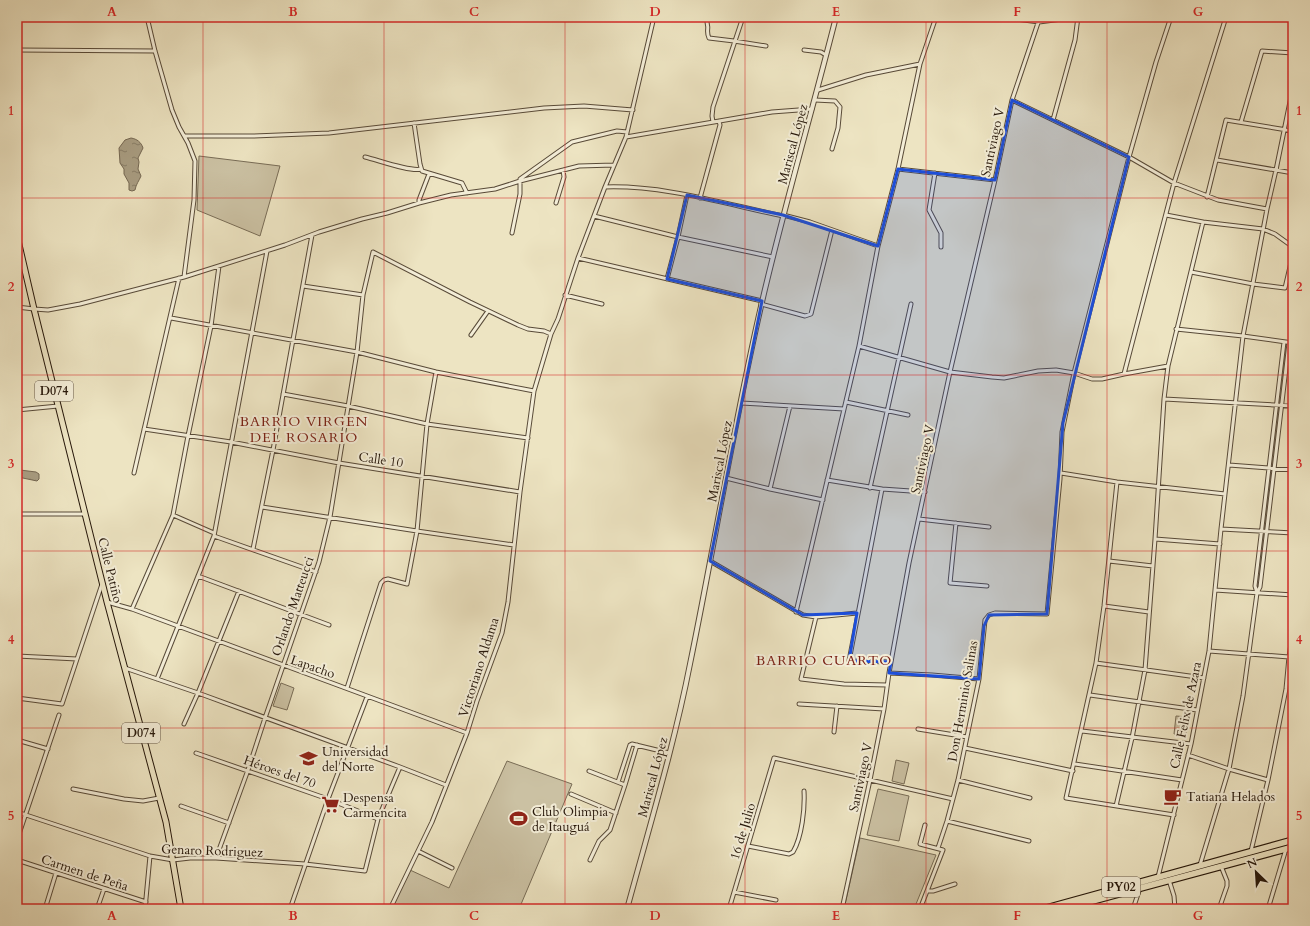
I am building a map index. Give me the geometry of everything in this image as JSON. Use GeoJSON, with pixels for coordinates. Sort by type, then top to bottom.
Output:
{"type":"FeatureCollection","features":[{"type":"Feature","properties":{"kind":"highway","name":"PY02"},"geometry":{"type":"LineString","coordinates":[[1043,909],[1293,840]]}},
{"type":"Feature","properties":{"kind":"highway","name":"PY02"},"geometry":{"type":"LineString","coordinates":[[1063,909],[1084,906],[1140,887],[1293,847]]}},
{"type":"Feature","properties":{"kind":"main road","name":"Calle Patiño"},"geometry":{"type":"LineString","coordinates":[[17,236],[107,602],[166,822],[181,909]]}},
{"type":"Feature","properties":{"kind":"street"},"geometry":{"type":"LineString","coordinates":[[147,17],[172,110],[193,154],[195,169],[194,200],[184,277]]}},
{"type":"Feature","properties":{"kind":"street","name":"Victoriano Aldama"},"geometry":{"type":"LineString","coordinates":[[390,909],[432,822],[467,733],[502,633],[508,602],[520,492],[534,391],[551,334],[578,258],[626,137],[654,17]]}},
{"type":"Feature","properties":{"kind":"street"},"geometry":{"type":"LineString","coordinates":[[705,17],[709,24],[709,38],[766,46]]}},
{"type":"Feature","properties":{"kind":"street"},"geometry":{"type":"LineString","coordinates":[[713,122],[713,107],[743,17]]}},
{"type":"Feature","properties":{"kind":"street","name":"Mariscal López"},"geometry":{"type":"LineString","coordinates":[[628,909],[670,753],[690,666],[726,478],[762,303],[783,216],[818,90],[836,17]]}},
{"type":"Feature","properties":{"kind":"street"},"geometry":{"type":"LineString","coordinates":[[796,612],[860,346],[878,246],[898,169],[920,64],[936,17]]}},
{"type":"Feature","properties":{"kind":"street"},"geometry":{"type":"LineString","coordinates":[[1001,17],[1039,22],[1078,17],[1075,40],[1053,120]]}},
{"type":"Feature","properties":{"kind":"street","name":"Santiviago V"},"geometry":{"type":"LineString","coordinates":[[842,909],[884,710],[889,673],[909,563],[950,372],[995,180],[1012,100],[1040,17]]}},
{"type":"Feature","properties":{"kind":"street"},"geometry":{"type":"LineString","coordinates":[[1049,17],[1054,20]]}},
{"type":"Feature","properties":{"kind":"street"},"geometry":{"type":"LineString","coordinates":[[1172,17],[1156,62],[1129,158],[1074,373],[1062,432],[1061,473],[1117,482],[1225,494]]}},
{"type":"Feature","properties":{"kind":"street"},"geometry":{"type":"LineString","coordinates":[[1124,374],[1174,183],[1226,17]]}},
{"type":"Feature","properties":{"kind":"street"},"geometry":{"type":"LineString","coordinates":[[17,50],[155,51]]}},
{"type":"Feature","properties":{"kind":"street"},"geometry":{"type":"LineString","coordinates":[[804,50],[820,52],[826,55]]}},
{"type":"Feature","properties":{"kind":"street"},"geometry":{"type":"LineString","coordinates":[[1241,122],[1262,51],[1293,53]]}},
{"type":"Feature","properties":{"kind":"street"},"geometry":{"type":"LineString","coordinates":[[818,90],[839,82],[866,75],[920,64]]}},
{"type":"Feature","properties":{"kind":"street","name":"Calle Felix de Azara"},"geometry":{"type":"LineString","coordinates":[[1158,877],[1191,744],[1209,651],[1243,336],[1267,209],[1293,87]]}},
{"type":"Feature","properties":{"kind":"street"},"geometry":{"type":"LineString","coordinates":[[815,100],[835,101],[840,107],[839,123],[832,149]]}},
{"type":"Feature","properties":{"kind":"street"},"geometry":{"type":"LineString","coordinates":[[1012,100],[1129,158],[1174,183],[1218,200],[1267,209]]}},
{"type":"Feature","properties":{"kind":"street"},"geometry":{"type":"LineString","coordinates":[[185,136],[254,136],[329,132],[544,108],[584,106],[633,110]]}},
{"type":"Feature","properties":{"kind":"street"},"geometry":{"type":"LineString","coordinates":[[626,137],[772,112],[812,109]]}},
{"type":"Feature","properties":{"kind":"street"},"geometry":{"type":"LineString","coordinates":[[1208,197],[1226,120],[1293,131]]}},
{"type":"Feature","properties":{"kind":"street"},"geometry":{"type":"LineString","coordinates":[[700,198],[720,125],[719,121]]}},
{"type":"Feature","properties":{"kind":"street"},"geometry":{"type":"LineString","coordinates":[[414,123],[421,169]]}},
{"type":"Feature","properties":{"kind":"street"},"geometry":{"type":"LineString","coordinates":[[512,233],[520,194],[520,179],[572,142],[617,131],[627,132]]}},
{"type":"Feature","properties":{"kind":"street"},"geometry":{"type":"LineString","coordinates":[[365,157],[417,170],[421,169],[429,174],[462,183],[467,193]]}},
{"type":"Feature","properties":{"kind":"street"},"geometry":{"type":"LineString","coordinates":[[1217,160],[1293,173]]}},
{"type":"Feature","properties":{"kind":"street"},"geometry":{"type":"LineString","coordinates":[[17,306],[48,310],[62,308],[184,277],[362,219],[419,203],[452,195],[495,189],[579,166],[614,166]]}},
{"type":"Feature","properties":{"kind":"street"},"geometry":{"type":"LineString","coordinates":[[898,169],[995,180]]}},
{"type":"Feature","properties":{"kind":"street"},"geometry":{"type":"LineString","coordinates":[[556,203],[564,177],[563,170]]}},
{"type":"Feature","properties":{"kind":"street"},"geometry":{"type":"LineString","coordinates":[[935,173],[929,210],[941,233],[941,247]]}},
{"type":"Feature","properties":{"kind":"street"},"geometry":{"type":"LineString","coordinates":[[419,203],[429,174]]}},
{"type":"Feature","properties":{"kind":"street"},"geometry":{"type":"LineString","coordinates":[[605,187],[629,186],[687,195],[783,216],[832,230],[878,246]]}},
{"type":"Feature","properties":{"kind":"street"},"geometry":{"type":"LineString","coordinates":[[667,278],[687,195]]}},
{"type":"Feature","properties":{"kind":"street"},"geometry":{"type":"LineString","coordinates":[[1166,215],[1203,222],[1263,229],[1275,234],[1293,247]]}},
{"type":"Feature","properties":{"kind":"street"},"geometry":{"type":"LineString","coordinates":[[594,216],[678,237],[773,257]]}},
{"type":"Feature","properties":{"kind":"street"},"geometry":{"type":"LineString","coordinates":[[1116,806],[1140,702],[1145,670],[1164,399],[1168,366],[1203,222]]}},
{"type":"Feature","properties":{"kind":"street"},"geometry":{"type":"LineString","coordinates":[[578,258],[667,278],[805,316],[811,314],[832,230]]}},
{"type":"Feature","properties":{"kind":"street"},"geometry":{"type":"LineString","coordinates":[[253,549],[273,450],[312,235]]}},
{"type":"Feature","properties":{"kind":"street"},"geometry":{"type":"LineString","coordinates":[[157,679],[214,535],[267,251]]}},
{"type":"Feature","properties":{"kind":"street","name":"Orlando Matteucci"},"geometry":{"type":"LineString","coordinates":[[216,858],[316,572],[330,517],[357,352],[363,295],[374,252],[488,311]]}},
{"type":"Feature","properties":{"kind":"street"},"geometry":{"type":"LineString","coordinates":[[1191,272],[1252,284],[1286,288],[1293,254]]}},
{"type":"Feature","properties":{"kind":"street"},"geometry":{"type":"LineString","coordinates":[[132,609],[174,515],[188,436],[211,326],[219,266]]}},
{"type":"Feature","properties":{"kind":"street"},"geometry":{"type":"LineString","coordinates":[[134,473],[179,278]]}},
{"type":"Feature","properties":{"kind":"street"},"geometry":{"type":"LineString","coordinates":[[303,286],[363,295]]}},
{"type":"Feature","properties":{"kind":"street"},"geometry":{"type":"LineString","coordinates":[[566,295],[602,304]]}},
{"type":"Feature","properties":{"kind":"street"},"geometry":{"type":"LineString","coordinates":[[870,488],[911,304]]}},
{"type":"Feature","properties":{"kind":"street"},"geometry":{"type":"LineString","coordinates":[[471,335],[488,311],[528,329],[544,331],[551,334]]}},
{"type":"Feature","properties":{"kind":"street"},"geometry":{"type":"LineString","coordinates":[[171,318],[357,352],[436,372],[534,391]]}},
{"type":"Feature","properties":{"kind":"street"},"geometry":{"type":"LineString","coordinates":[[1176,329],[1291,343],[1273,468],[1260,588],[1257,593],[1243,696],[1229,769],[1200,865]]}},
{"type":"Feature","properties":{"kind":"street"},"geometry":{"type":"LineString","coordinates":[[1257,593],[1255,586],[1284,342]]}},
{"type":"Feature","properties":{"kind":"street"},"geometry":{"type":"LineString","coordinates":[[860,346],[950,372],[1004,378],[1048,370],[1056,370],[1102,380],[1124,374],[1168,366]]}},
{"type":"Feature","properties":{"kind":"street"},"geometry":{"type":"LineString","coordinates":[[347,688],[382,583],[384,580],[388,579],[407,584],[417,531],[421,475],[427,424],[436,372]]}},
{"type":"Feature","properties":{"kind":"street"},"geometry":{"type":"LineString","coordinates":[[283,394],[348,406],[427,424],[528,438]]}},
{"type":"Feature","properties":{"kind":"street"},"geometry":{"type":"LineString","coordinates":[[1164,399],[1293,406]]}},
{"type":"Feature","properties":{"kind":"street"},"geometry":{"type":"LineString","coordinates":[[846,402],[908,415]]}},
{"type":"Feature","properties":{"kind":"street"},"geometry":{"type":"LineString","coordinates":[[741,403],[844,410]]}},
{"type":"Feature","properties":{"kind":"street"},"geometry":{"type":"LineString","coordinates":[[17,410],[58,406]]}},
{"type":"Feature","properties":{"kind":"street"},"geometry":{"type":"LineString","coordinates":[[770,489],[790,406]]}},
{"type":"Feature","properties":{"kind":"street","name":"Calle 10"},"geometry":{"type":"LineString","coordinates":[[144,429],[231,442],[339,463],[520,492]]}},
{"type":"Feature","properties":{"kind":"street"},"geometry":{"type":"LineString","coordinates":[[1229,465],[1293,470]]}},
{"type":"Feature","properties":{"kind":"street","name":"Don Herminio Salinas"},"geometry":{"type":"LineString","coordinates":[[928,891],[943,850],[938,848],[947,821],[965,748],[979,679],[985,620],[989,615],[995,613],[1047,614],[1061,473]]}},
{"type":"Feature","properties":{"kind":"street"},"geometry":{"type":"LineString","coordinates":[[726,478],[823,500]]}},
{"type":"Feature","properties":{"kind":"street"},"geometry":{"type":"LineString","coordinates":[[827,480],[882,490],[925,492]]}},
{"type":"Feature","properties":{"kind":"street"},"geometry":{"type":"LineString","coordinates":[[1117,482],[1104,606],[1096,663],[1075,764],[1066,798],[1174,816]]}},
{"type":"Feature","properties":{"kind":"street"},"geometry":{"type":"LineString","coordinates":[[882,490],[857,613],[849,661],[891,662]]}},
{"type":"Feature","properties":{"kind":"street"},"geometry":{"type":"LineString","coordinates":[[262,507],[514,545]]}},
{"type":"Feature","properties":{"kind":"street"},"geometry":{"type":"LineString","coordinates":[[17,514],[86,514]]}},
{"type":"Feature","properties":{"kind":"street"},"geometry":{"type":"LineString","coordinates":[[174,515],[214,535],[316,572]]}},
{"type":"Feature","properties":{"kind":"street"},"geometry":{"type":"LineString","coordinates":[[919,518],[989,527]]}},
{"type":"Feature","properties":{"kind":"street"},"geometry":{"type":"LineString","coordinates":[[956,523],[950,583],[987,586]]}},
{"type":"Feature","properties":{"kind":"street"},"geometry":{"type":"LineString","coordinates":[[1221,529],[1293,533]]}},
{"type":"Feature","properties":{"kind":"street"},"geometry":{"type":"LineString","coordinates":[[1155,539],[1220,544]]}},
{"type":"Feature","properties":{"kind":"street"},"geometry":{"type":"LineString","coordinates":[[1109,560],[1153,566]]}},
{"type":"Feature","properties":{"kind":"street"},"geometry":{"type":"LineString","coordinates":[[710,561],[803,615],[816,617],[857,613]]}},
{"type":"Feature","properties":{"kind":"street"},"geometry":{"type":"LineString","coordinates":[[198,576],[329,625]]}},
{"type":"Feature","properties":{"kind":"street"},"geometry":{"type":"LineString","coordinates":[[17,698],[62,704],[102,582]]}},
{"type":"Feature","properties":{"kind":"street"},"geometry":{"type":"LineString","coordinates":[[1215,590],[1293,595]]}},
{"type":"Feature","properties":{"kind":"street"},"geometry":{"type":"LineString","coordinates":[[184,724],[239,591]]}},
{"type":"Feature","properties":{"kind":"street","name":"Lapacho"},"geometry":{"type":"LineString","coordinates":[[107,602],[132,609],[467,733]]}},
{"type":"Feature","properties":{"kind":"street"},"geometry":{"type":"LineString","coordinates":[[1104,606],[1150,612]]}},
{"type":"Feature","properties":{"kind":"street"},"geometry":{"type":"LineString","coordinates":[[816,617],[800,679],[844,684],[887,685]]}},
{"type":"Feature","properties":{"kind":"street"},"geometry":{"type":"LineString","coordinates":[[1251,851],[1268,780],[1286,689],[1293,630]]}},
{"type":"Feature","properties":{"kind":"street"},"geometry":{"type":"LineString","coordinates":[[1209,651],[1289,657]]}},
{"type":"Feature","properties":{"kind":"street"},"geometry":{"type":"LineString","coordinates":[[17,656],[77,659]]}},
{"type":"Feature","properties":{"kind":"street"},"geometry":{"type":"LineString","coordinates":[[1096,663],[1204,678]]}},
{"type":"Feature","properties":{"kind":"street"},"geometry":{"type":"LineString","coordinates":[[124,668],[198,693],[446,785]]}},
{"type":"Feature","properties":{"kind":"street"},"geometry":{"type":"LineString","coordinates":[[889,673],[979,679]]}},
{"type":"Feature","properties":{"kind":"street"},"geometry":{"type":"LineString","coordinates":[[1090,695],[1198,710]]}},
{"type":"Feature","properties":{"kind":"street"},"geometry":{"type":"LineString","coordinates":[[290,909],[328,799],[367,697]]}},
{"type":"Feature","properties":{"kind":"street"},"geometry":{"type":"LineString","coordinates":[[799,704],[884,710]]}},
{"type":"Feature","properties":{"kind":"street"},"geometry":{"type":"LineString","coordinates":[[834,732],[837,706]]}},
{"type":"Feature","properties":{"kind":"street"},"geometry":{"type":"LineString","coordinates":[[17,840],[59,715]]}},
{"type":"Feature","properties":{"kind":"street"},"geometry":{"type":"LineString","coordinates":[[918,729],[967,737]]}},
{"type":"Feature","properties":{"kind":"street"},"geometry":{"type":"LineString","coordinates":[[1082,731],[1191,744]]}},
{"type":"Feature","properties":{"kind":"street"},"geometry":{"type":"LineString","coordinates":[[17,740],[48,749]]}},
{"type":"Feature","properties":{"kind":"street"},"geometry":{"type":"LineString","coordinates":[[618,782],[630,745],[637,745],[670,753]]}},
{"type":"Feature","properties":{"kind":"street"},"geometry":{"type":"LineString","coordinates":[[590,860],[600,841],[610,830],[637,745]]}},
{"type":"Feature","properties":{"kind":"street"},"geometry":{"type":"LineString","coordinates":[[965,748],[1073,771]]}},
{"type":"Feature","properties":{"kind":"street","name":"Héroes del 70"},"geometry":{"type":"LineString","coordinates":[[196,753],[328,799],[378,819]]}},
{"type":"Feature","properties":{"kind":"street"},"geometry":{"type":"LineString","coordinates":[[1188,755],[1268,780]]}},
{"type":"Feature","properties":{"kind":"street","name":"16 de Julio"},"geometry":{"type":"LineString","coordinates":[[729,909],[774,758],[870,780]]}},
{"type":"Feature","properties":{"kind":"street"},"geometry":{"type":"LineString","coordinates":[[1075,764],[1182,780]]}},
{"type":"Feature","properties":{"kind":"street"},"geometry":{"type":"LineString","coordinates":[[378,819],[400,767]]}},
{"type":"Feature","properties":{"kind":"street"},"geometry":{"type":"LineString","coordinates":[[590,771],[625,785]]}},
{"type":"Feature","properties":{"kind":"street"},"geometry":{"type":"LineString","coordinates":[[870,780],[953,798]]}},
{"type":"Feature","properties":{"kind":"street"},"geometry":{"type":"LineString","coordinates":[[958,780],[1030,798]]}},
{"type":"Feature","properties":{"kind":"street"},"geometry":{"type":"LineString","coordinates":[[73,789],[124,799],[143,800],[159,798]]}},
{"type":"Feature","properties":{"kind":"street"},"geometry":{"type":"LineString","coordinates":[[748,846],[788,854],[794,852],[803,819],[805,805],[804,791]]}},
{"type":"Feature","properties":{"kind":"street"},"geometry":{"type":"LineString","coordinates":[[571,794],[616,813]]}},
{"type":"Feature","properties":{"kind":"street"},"geometry":{"type":"LineString","coordinates":[[181,806],[229,823]]}},
{"type":"Feature","properties":{"kind":"street","name":"Genaro Rodriguez"},"geometry":{"type":"LineString","coordinates":[[17,812],[150,856],[173,860],[190,858],[216,858],[305,864],[365,871],[378,819]]}},
{"type":"Feature","properties":{"kind":"street"},"geometry":{"type":"LineString","coordinates":[[947,821],[1029,841]]}},
{"type":"Feature","properties":{"kind":"street"},"geometry":{"type":"LineString","coordinates":[[925,825],[920,844],[938,848]]}},
{"type":"Feature","properties":{"kind":"street"},"geometry":{"type":"LineString","coordinates":[[1268,909],[1286,849]]}},
{"type":"Feature","properties":{"kind":"street"},"geometry":{"type":"LineString","coordinates":[[418,852],[452,868]]}},
{"type":"Feature","properties":{"kind":"street"},"geometry":{"type":"LineString","coordinates":[[145,909],[150,856]]}},
{"type":"Feature","properties":{"kind":"street","name":"Carmen de Peña"},"geometry":{"type":"LineString","coordinates":[[17,860],[146,902]]}},
{"type":"Feature","properties":{"kind":"street"},"geometry":{"type":"LineString","coordinates":[[1220,909],[1227,886],[1227,881],[1221,866]]}},
{"type":"Feature","properties":{"kind":"street"},"geometry":{"type":"LineString","coordinates":[[45,909],[56,873]]}},
{"type":"Feature","properties":{"kind":"street"},"geometry":{"type":"LineString","coordinates":[[1169,880],[1174,896],[1175,909]]}},
{"type":"Feature","properties":{"kind":"street"},"geometry":{"type":"LineString","coordinates":[[920,909],[928,891],[933,891],[955,884]]}},
{"type":"Feature","properties":{"kind":"street"},"geometry":{"type":"LineString","coordinates":[[1133,909],[1140,887]]}},
{"type":"Feature","properties":{"kind":"street"},"geometry":{"type":"LineString","coordinates":[[97,909],[104,889]]}},
{"type":"Feature","properties":{"kind":"street"},"geometry":{"type":"LineString","coordinates":[[734,892],[776,900]]}},
{"type":"Feature","properties":{"kind":"street"},"geometry":{"type":"LineString","coordinates":[[181,909],[186,909]]}},
{"type":"Feature","properties":{"kind":"highlighted area"},"geometry":{"type":"Polygon","coordinates":[[[1012,100],[1129,157],[1063,423],[1047,614],[989,615],[984,626],[979,679],[889,673],[891,662],[849,661],[857,613],[803,615],[710,561],[762,301],[667,279],[687,195],[783,215],[878,246],[898,169],[995,180],[1012,100]]]}},
{"type":"Feature","properties":{"kind":"shaded area"},"geometry":{"type":"Polygon","coordinates":[[[199,156],[280,166],[260,236],[197,210],[199,156]]]}},
{"type":"Feature","properties":{"kind":"shaded area"},"geometry":{"type":"Polygon","coordinates":[[[281,683],[294,688],[287,710],[273,706],[281,683]]]}},
{"type":"Feature","properties":{"kind":"shaded area"},"geometry":{"type":"Polygon","coordinates":[[[1176,716],[1188,717],[1186,736],[1174,734],[1176,716]]]}},
{"type":"Feature","properties":{"kind":"shaded area"},"geometry":{"type":"Polygon","coordinates":[[[896,760],[909,763],[904,784],[892,781],[896,760]]]}},
{"type":"Feature","properties":{"kind":"shaded area","name":"Club Olimpia de Itauguá"},"geometry":{"type":"Polygon","coordinates":[[[507,761],[572,784],[519,909],[390,909],[410,870],[449,888],[507,761]]]}},
{"type":"Feature","properties":{"kind":"shaded area"},"geometry":{"type":"Polygon","coordinates":[[[878,789],[909,796],[899,841],[867,835],[878,789]]]}},
{"type":"Feature","properties":{"kind":"shaded area"},"geometry":{"type":"Polygon","coordinates":[[[860,838],[936,855],[914,909],[844,909],[860,838]]]}},
{"type":"Feature","properties":{"kind":"water"},"geometry":{"type":"Polygon","coordinates":[[[131,138],[138,141],[143,148],[138,158],[138,169],[141,176],[135,190],[132,191],[129,190],[129,183],[120,163],[119,148],[125,140],[131,138]]]}},
{"type":"Feature","properties":{"kind":"water"},"geometry":{"type":"Polygon","coordinates":[[[20,470],[36,472],[39,474],[39,479],[37,481],[18,477],[17,473],[20,470]]]}},
{"type":"Feature","properties":{"kind":"place","name":"Universidad del Norte"},"geometry":{"type":"Point","coordinates":[309,758]}},
{"type":"Feature","properties":{"kind":"place","name":"Tatiana Helados"},"geometry":{"type":"Point","coordinates":[1173,796]}},
{"type":"Feature","properties":{"kind":"place","name":"Despensa Carmencita"},"geometry":{"type":"Point","coordinates":[330,804]}},
{"type":"Feature","properties":{"kind":"place","name":"Club Olimpia de Itauguá"},"geometry":{"type":"Point","coordinates":[519,818]}},
{"type":"Feature","properties":{"kind":"district","name":"BARRIO VIRGEN DEL ROSARIO"},"geometry":{"type":"Point","coordinates":[304,430]}},
{"type":"Feature","properties":{"kind":"district","name":"BARRIO CUARTO"},"geometry":{"type":"Point","coordinates":[824,660]}}]}
